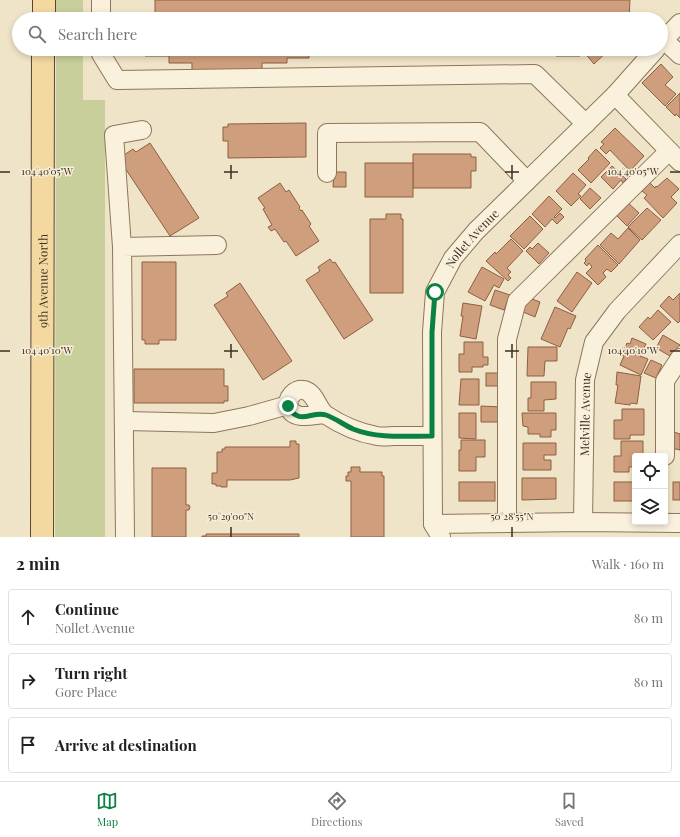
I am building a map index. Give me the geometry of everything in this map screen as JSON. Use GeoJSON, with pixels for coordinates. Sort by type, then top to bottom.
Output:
{"type":"FeatureCollection","features":[{"type":"Feature","properties":{"kind":"main road"},"geometry":{"type":"LineString","coordinates":[[44,0],[44,12]]}},
{"type":"Feature","properties":{"kind":"main road","name":"9th Avenue North"},"geometry":{"type":"LineString","coordinates":[[42,537],[43,56]]}},
{"type":"Feature","properties":{"kind":"street"},"geometry":{"type":"LineString","coordinates":[[101,0],[101,12]]}},
{"type":"Feature","properties":{"kind":"street","name":"Nollet Avenue"},"geometry":{"type":"LineString","coordinates":[[668,36],[680,23]]}},
{"type":"Feature","properties":{"kind":"street"},"geometry":{"type":"LineString","coordinates":[[668,48],[680,55]]}},
{"type":"Feature","properties":{"kind":"street"},"geometry":{"type":"LineString","coordinates":[[102,56],[117,80],[534,74],[586,124]]}},
{"type":"Feature","properties":{"kind":"street","name":"Nollet Avenue"},"geometry":{"type":"LineString","coordinates":[[437,530],[432,436],[432,332],[435,292],[453,258],[476,231],[615,95],[649,56]]}},
{"type":"Feature","properties":{"kind":"street"},"geometry":{"type":"LineString","coordinates":[[507,522],[507,338],[517,301],[674,157],[615,95]]}},
{"type":"Feature","properties":{"kind":"street"},"geometry":{"type":"LineString","coordinates":[[125,537],[122,247],[114,135],[142,130]]}},
{"type":"Feature","properties":{"kind":"street"},"geometry":{"type":"LineString","coordinates":[[327,173],[327,133],[480,132],[527,181]]}},
{"type":"Feature","properties":{"kind":"street","name":"Melville Avenue"},"geometry":{"type":"LineString","coordinates":[[583,522],[585,380],[594,342],[617,311],[680,244]]}},
{"type":"Feature","properties":{"kind":"street"},"geometry":{"type":"LineString","coordinates":[[122,247],[217,245]]}},
{"type":"Feature","properties":{"kind":"street"},"geometry":{"type":"LineString","coordinates":[[665,453],[665,381],[680,358]]}},
{"type":"Feature","properties":{"kind":"street"},"geometry":{"type":"LineString","coordinates":[[125,421],[214,422],[249,416],[288,406],[289,399],[292,394],[298,390],[305,390],[313,396],[324,414],[354,429],[378,436],[432,436]]}},
{"type":"Feature","properties":{"kind":"street"},"geometry":{"type":"LineString","coordinates":[[437,530],[507,522],[670,523]]}},
{"type":"Feature","properties":{"kind":"green space"},"geometry":{"type":"Polygon","coordinates":[[[56,0],[83,0],[83,12],[56,12],[56,0]]]}},
{"type":"Feature","properties":{"kind":"green space"},"geometry":{"type":"Polygon","coordinates":[[[56,56],[83,56],[83,100],[105,100],[105,537],[55,537],[56,56]]]}},
{"type":"Feature","properties":{"kind":"building"},"geometry":{"type":"Polygon","coordinates":[[[155,0],[630,0],[629,12],[155,12],[155,0]]]}},
{"type":"Feature","properties":{"kind":"building"},"geometry":{"type":"Polygon","coordinates":[[[169,56],[309,56],[309,58],[287,58],[287,63],[262,63],[262,71],[192,71],[192,63],[169,63],[169,56]]]}},
{"type":"Feature","properties":{"kind":"building"},"geometry":{"type":"Polygon","coordinates":[[[587,56],[603,56],[594,64],[587,56]]]}},
{"type":"Feature","properties":{"kind":"building"},"geometry":{"type":"Polygon","coordinates":[[[661,64],[673,77],[665,85],[676,94],[665,106],[642,83],[661,64]]]}},
{"type":"Feature","properties":{"kind":"building"},"geometry":{"type":"Polygon","coordinates":[[[680,93],[680,118],[676,114],[675,116],[666,107],[680,93]]]}},
{"type":"Feature","properties":{"kind":"building"},"geometry":{"type":"Polygon","coordinates":[[[306,123],[306,157],[228,158],[228,141],[223,141],[223,127],[228,127],[228,124],[306,123]]]}},
{"type":"Feature","properties":{"kind":"building"},"geometry":{"type":"Polygon","coordinates":[[[615,128],[644,156],[630,171],[610,150],[606,154],[600,148],[604,144],[601,142],[615,128]]]}},
{"type":"Feature","properties":{"kind":"building"},"geometry":{"type":"Polygon","coordinates":[[[150,143],[199,218],[170,236],[121,162],[121,157],[133,149],[136,152],[150,143]]]}},
{"type":"Feature","properties":{"kind":"building"},"geometry":{"type":"Polygon","coordinates":[[[596,149],[610,163],[591,183],[578,170],[596,149]]]}},
{"type":"Feature","properties":{"kind":"building"},"geometry":{"type":"Polygon","coordinates":[[[413,154],[471,154],[471,157],[476,157],[476,171],[471,171],[471,188],[413,188],[413,154]]]}},
{"type":"Feature","properties":{"kind":"building"},"geometry":{"type":"Polygon","coordinates":[[[365,163],[413,163],[413,197],[365,197],[365,163]]]}},
{"type":"Feature","properties":{"kind":"building"},"geometry":{"type":"Polygon","coordinates":[[[612,166],[626,179],[623,183],[621,180],[613,189],[601,177],[612,166]]]}},
{"type":"Feature","properties":{"kind":"building"},"geometry":{"type":"Polygon","coordinates":[[[334,172],[346,172],[346,187],[333,187],[334,172]]]}},
{"type":"Feature","properties":{"kind":"building"},"geometry":{"type":"Polygon","coordinates":[[[573,173],[586,185],[578,194],[581,196],[571,206],[556,191],[573,173]]]}},
{"type":"Feature","properties":{"kind":"building"},"geometry":{"type":"Polygon","coordinates":[[[667,178],[679,189],[671,197],[677,203],[663,218],[644,198],[647,195],[642,191],[650,183],[655,188],[667,178]]]}},
{"type":"Feature","properties":{"kind":"building"},"geometry":{"type":"Polygon","coordinates":[[[280,183],[286,192],[289,190],[300,207],[299,208],[311,224],[309,226],[319,241],[296,256],[286,241],[284,242],[275,229],[271,231],[268,227],[272,225],[263,209],[265,208],[258,198],[280,183]]]}},
{"type":"Feature","properties":{"kind":"building"},"geometry":{"type":"Polygon","coordinates":[[[590,188],[601,198],[590,209],[580,199],[590,188]]]}},
{"type":"Feature","properties":{"kind":"building"},"geometry":{"type":"Polygon","coordinates":[[[549,196],[562,209],[554,217],[555,218],[560,213],[564,217],[557,224],[552,219],[545,227],[532,214],[549,196]]]}},
{"type":"Feature","properties":{"kind":"building"},"geometry":{"type":"Polygon","coordinates":[[[625,200],[639,213],[627,226],[613,212],[625,200]]]}},
{"type":"Feature","properties":{"kind":"building"},"geometry":{"type":"Polygon","coordinates":[[[647,208],[661,220],[642,240],[628,227],[647,208]]]}},
{"type":"Feature","properties":{"kind":"building"},"geometry":{"type":"Polygon","coordinates":[[[386,214],[401,214],[401,219],[403,219],[403,293],[370,293],[370,219],[386,219],[386,214]]]}},
{"type":"Feature","properties":{"kind":"building"},"geometry":{"type":"Polygon","coordinates":[[[530,216],[543,229],[524,249],[510,236],[530,216]]]}},
{"type":"Feature","properties":{"kind":"building"},"geometry":{"type":"Polygon","coordinates":[[[628,228],[640,240],[619,264],[600,245],[611,233],[618,239],[628,228]]]}},
{"type":"Feature","properties":{"kind":"building"},"geometry":{"type":"Polygon","coordinates":[[[511,239],[523,251],[507,268],[511,272],[508,275],[511,278],[508,281],[486,261],[495,252],[496,254],[511,239]]]}},
{"type":"Feature","properties":{"kind":"building"},"geometry":{"type":"Polygon","coordinates":[[[538,243],[549,253],[539,264],[526,251],[530,247],[532,249],[538,243]]]}},
{"type":"Feature","properties":{"kind":"building"},"geometry":{"type":"Polygon","coordinates":[[[598,245],[618,265],[611,272],[607,269],[603,273],[606,277],[598,285],[586,273],[592,267],[589,263],[587,266],[584,263],[586,261],[585,259],[598,245]]]}},
{"type":"Feature","properties":{"kind":"building"},"geometry":{"type":"Polygon","coordinates":[[[330,259],[333,263],[335,262],[373,320],[344,339],[306,280],[320,271],[318,267],[330,259]]]}},
{"type":"Feature","properties":{"kind":"building"},"geometry":{"type":"Polygon","coordinates":[[[142,262],[176,262],[176,340],[159,340],[159,344],[145,344],[145,340],[142,340],[142,262]]]}},
{"type":"Feature","properties":{"kind":"building"},"geometry":{"type":"Polygon","coordinates":[[[482,267],[504,279],[499,288],[494,285],[485,301],[468,292],[482,267]]]}},
{"type":"Feature","properties":{"kind":"building"},"geometry":{"type":"Polygon","coordinates":[[[577,272],[592,283],[572,312],[557,301],[577,272]]]}},
{"type":"Feature","properties":{"kind":"building"},"geometry":{"type":"Polygon","coordinates":[[[240,283],[292,361],[263,380],[214,305],[228,296],[226,293],[240,283]]]}},
{"type":"Feature","properties":{"kind":"building"},"geometry":{"type":"Polygon","coordinates":[[[495,290],[510,295],[504,310],[490,305],[495,290]]]}},
{"type":"Feature","properties":{"kind":"building"},"geometry":{"type":"Polygon","coordinates":[[[680,293],[680,321],[678,323],[660,306],[669,296],[673,300],[680,293]]]}},
{"type":"Feature","properties":{"kind":"building"},"geometry":{"type":"Polygon","coordinates":[[[527,297],[540,302],[535,317],[521,311],[527,297]]]}},
{"type":"Feature","properties":{"kind":"building"},"geometry":{"type":"Polygon","coordinates":[[[463,303],[482,306],[476,339],[460,336],[463,303]]]}},
{"type":"Feature","properties":{"kind":"building"},"geometry":{"type":"Polygon","coordinates":[[[555,307],[576,316],[570,329],[568,328],[560,347],[541,339],[555,307]]]}},
{"type":"Feature","properties":{"kind":"building"},"geometry":{"type":"Polygon","coordinates":[[[658,310],[671,322],[653,340],[639,327],[648,317],[650,319],[658,310]]]}},
{"type":"Feature","properties":{"kind":"building"},"geometry":{"type":"Polygon","coordinates":[[[663,335],[680,345],[670,356],[656,348],[663,335]]]}},
{"type":"Feature","properties":{"kind":"building"},"geometry":{"type":"Polygon","coordinates":[[[632,338],[646,344],[640,356],[648,359],[641,375],[620,365],[627,343],[630,344],[632,338]]]}},
{"type":"Feature","properties":{"kind":"building"},"geometry":{"type":"Polygon","coordinates":[[[464,342],[483,342],[483,357],[488,357],[488,365],[483,365],[483,367],[472,367],[472,372],[459,372],[459,354],[464,354],[464,342]]]}},
{"type":"Feature","properties":{"kind":"building"},"geometry":{"type":"Polygon","coordinates":[[[528,347],[557,347],[557,361],[545,361],[544,376],[527,376],[528,347]]]}},
{"type":"Feature","properties":{"kind":"building"},"geometry":{"type":"Polygon","coordinates":[[[651,360],[662,365],[656,378],[644,373],[651,360]]]}},
{"type":"Feature","properties":{"kind":"building"},"geometry":{"type":"Polygon","coordinates":[[[134,369],[224,369],[224,386],[228,386],[228,401],[224,401],[224,403],[134,403],[134,369]]]}},
{"type":"Feature","properties":{"kind":"building"},"geometry":{"type":"Polygon","coordinates":[[[617,372],[641,376],[637,404],[631,403],[630,405],[615,403],[618,385],[616,385],[617,372]]]}},
{"type":"Feature","properties":{"kind":"building"},"geometry":{"type":"Polygon","coordinates":[[[486,373],[500,373],[500,386],[486,386],[486,373]]]}},
{"type":"Feature","properties":{"kind":"building"},"geometry":{"type":"Polygon","coordinates":[[[461,379],[479,379],[479,405],[459,405],[461,379]]]}},
{"type":"Feature","properties":{"kind":"building"},"geometry":{"type":"Polygon","coordinates":[[[531,382],[556,382],[556,399],[544,400],[544,411],[528,411],[528,398],[531,398],[531,382]]]}},
{"type":"Feature","properties":{"kind":"building"},"geometry":{"type":"Polygon","coordinates":[[[481,406],[501,407],[501,422],[481,422],[481,406]]]}},
{"type":"Feature","properties":{"kind":"building"},"geometry":{"type":"Polygon","coordinates":[[[622,409],[644,409],[644,435],[630,435],[630,439],[614,439],[614,420],[622,420],[622,409]]]}},
{"type":"Feature","properties":{"kind":"building"},"geometry":{"type":"Polygon","coordinates":[[[459,413],[476,413],[476,439],[459,438],[459,413]]]}},
{"type":"Feature","properties":{"kind":"building"},"geometry":{"type":"Polygon","coordinates":[[[522,413],[556,413],[556,430],[551,430],[551,437],[540,437],[540,434],[528,434],[528,427],[523,426],[522,413]]]}},
{"type":"Feature","properties":{"kind":"building"},"geometry":{"type":"Polygon","coordinates":[[[674,432],[680,434],[680,450],[671,448],[674,432]]]}},
{"type":"Feature","properties":{"kind":"building"},"geometry":{"type":"Polygon","coordinates":[[[461,440],[485,440],[485,457],[476,457],[476,471],[459,471],[459,450],[461,450],[461,440]]]}},
{"type":"Feature","properties":{"kind":"building"},"geometry":{"type":"Polygon","coordinates":[[[290,441],[296,441],[296,444],[299,444],[299,478],[290,480],[227,480],[227,487],[212,484],[212,473],[217,473],[217,452],[222,452],[222,449],[225,449],[225,447],[290,447],[290,441]]]}},
{"type":"Feature","properties":{"kind":"building"},"geometry":{"type":"Polygon","coordinates":[[[621,441],[643,441],[643,453],[632,453],[632,467],[629,467],[629,472],[614,472],[614,456],[621,456],[621,441]]]}},
{"type":"Feature","properties":{"kind":"building"},"geometry":{"type":"Polygon","coordinates":[[[523,443],[556,443],[556,455],[544,455],[544,460],[551,460],[551,470],[523,470],[523,443]]]}},
{"type":"Feature","properties":{"kind":"building"},"geometry":{"type":"Polygon","coordinates":[[[351,467],[360,467],[360,472],[382,472],[382,476],[384,476],[384,537],[351,537],[351,481],[346,481],[346,476],[348,476],[348,472],[351,472],[351,467]]]}},
{"type":"Feature","properties":{"kind":"building"},"geometry":{"type":"Polygon","coordinates":[[[152,468],[186,468],[186,505],[189,505],[190,507],[189,510],[186,510],[186,537],[152,537],[152,468]]]}},
{"type":"Feature","properties":{"kind":"building"},"geometry":{"type":"Polygon","coordinates":[[[522,478],[556,478],[556,499],[522,500],[522,478]]]}},
{"type":"Feature","properties":{"kind":"building"},"geometry":{"type":"Polygon","coordinates":[[[459,482],[495,482],[495,501],[459,501],[459,482]]]}},
{"type":"Feature","properties":{"kind":"building"},"geometry":{"type":"Polygon","coordinates":[[[614,482],[632,482],[632,501],[614,501],[614,482]]]}},
{"type":"Feature","properties":{"kind":"building"},"geometry":{"type":"Polygon","coordinates":[[[673,482],[680,482],[680,500],[673,500],[673,482]]]}},
{"type":"Feature","properties":{"kind":"building"},"geometry":{"type":"Polygon","coordinates":[[[206,534],[299,534],[299,537],[202,537],[206,536],[206,534]]]}},
{"type":"Feature","properties":{"kind":"route"},"geometry":{"type":"LineString","coordinates":[[288,406],[296,415],[304,416],[324,414],[354,429],[378,436],[432,436],[432,332],[435,292]]}}]}
